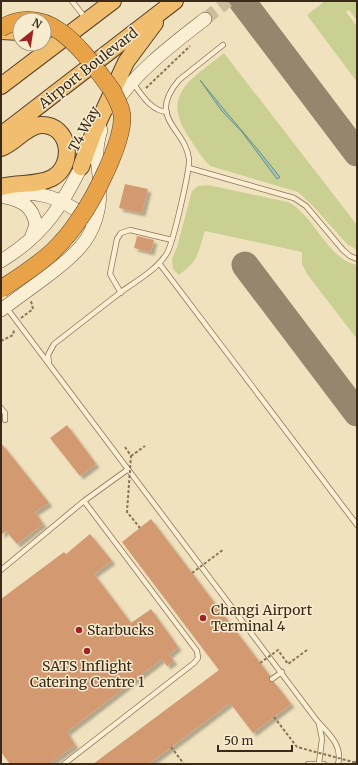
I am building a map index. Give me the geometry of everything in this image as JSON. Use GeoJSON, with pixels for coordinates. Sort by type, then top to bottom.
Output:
{"type":"FeatureCollection","features":[{"type":"Feature","properties":{"kind":"highway"},"geometry":{"type":"LineString","coordinates":[[1,86],[113,1]]}},
{"type":"Feature","properties":{"kind":"highway"},"geometry":{"type":"LineString","coordinates":[[81,167],[93,134],[126,62],[171,4]]}},
{"type":"Feature","properties":{"kind":"highway","name":"Airport Boulevard"},"geometry":{"type":"LineString","coordinates":[[1,135],[171,4]]}},
{"type":"Feature","properties":{"kind":"highway"},"geometry":{"type":"LineString","coordinates":[[1,30],[16,20],[26,17],[46,20],[64,29],[112,90],[118,101],[122,114],[122,123],[117,145],[92,197],[78,221],[47,256],[1,289]]}},
{"type":"Feature","properties":{"kind":"highway"},"geometry":{"type":"LineString","coordinates":[[52,28],[87,20]]}},
{"type":"Feature","properties":{"kind":"highway"},"geometry":{"type":"LineString","coordinates":[[1,30],[12,31]]}},
{"type":"Feature","properties":{"kind":"highway"},"geometry":{"type":"LineString","coordinates":[[1,148],[8,145],[34,127],[45,125],[51,127],[66,141],[68,155],[63,168],[52,178],[1,187]]}},
{"type":"Feature","properties":{"kind":"main road","name":"T4 Way"},"geometry":{"type":"LineString","coordinates":[[1,261],[29,241],[43,228],[63,202],[116,103],[132,82],[146,68],[205,19]]}},
{"type":"Feature","properties":{"kind":"main road"},"geometry":{"type":"LineString","coordinates":[[3,308],[68,261],[86,242],[93,229],[100,205],[96,152],[101,130]]}},
{"type":"Feature","properties":{"kind":"main road"},"geometry":{"type":"LineString","coordinates":[[1,197],[33,193],[49,195],[63,202],[88,219],[93,229]]}},
{"type":"Feature","properties":{"kind":"main road"},"geometry":{"type":"LineString","coordinates":[[1,197],[21,202],[32,211],[36,225],[34,234],[29,241]]}},
{"type":"Feature","properties":{"kind":"lane"},"geometry":{"type":"LineString","coordinates":[[72,1],[87,20]]}},
{"type":"Feature","properties":{"kind":"lane"},"geometry":{"type":"LineString","coordinates":[[52,369],[48,355],[54,344],[159,263],[166,253],[172,240],[189,168],[186,148],[170,124],[167,112],[168,100],[173,86],[179,80],[223,45]]}},
{"type":"Feature","properties":{"kind":"lane"},"geometry":{"type":"LineString","coordinates":[[132,82],[151,106],[159,111],[167,112]]}},
{"type":"Feature","properties":{"kind":"lane"},"geometry":{"type":"LineString","coordinates":[[189,168],[289,195],[301,201],[343,250],[350,256],[357,259]]}},
{"type":"Feature","properties":{"kind":"lane"},"geometry":{"type":"LineString","coordinates":[[121,292],[110,274],[117,239],[121,233],[130,230],[172,240]]}},
{"type":"Feature","properties":{"kind":"lane"},"geometry":{"type":"LineString","coordinates":[[159,263],[357,525]]}},
{"type":"Feature","properties":{"kind":"lane"},"geometry":{"type":"LineString","coordinates":[[3,308],[52,369],[337,746],[338,764]]}},
{"type":"Feature","properties":{"kind":"lane"},"geometry":{"type":"LineString","coordinates":[[1,408],[5,413],[5,420]]}},
{"type":"Feature","properties":{"kind":"lane"},"geometry":{"type":"LineString","coordinates":[[1,570],[84,501],[127,470]]}},
{"type":"Feature","properties":{"kind":"lane"},"geometry":{"type":"LineString","coordinates":[[64,764],[194,663],[198,658],[197,651],[84,501]]}},
{"type":"Feature","properties":{"kind":"lane"},"geometry":{"type":"LineString","coordinates":[[272,679],[282,672]]}},
{"type":"Feature","properties":{"kind":"lane"},"geometry":{"type":"LineString","coordinates":[[308,764],[321,764],[322,739],[318,722]]}},
{"type":"Feature","properties":{"kind":"path"},"geometry":{"type":"LineString","coordinates":[[131,456],[145,446]]}},
{"type":"Feature","properties":{"kind":"path"},"geometry":{"type":"LineString","coordinates":[[125,447],[131,456],[127,512],[140,528]]}},
{"type":"Feature","properties":{"kind":"path"},"geometry":{"type":"LineString","coordinates":[[192,573],[224,549]]}},
{"type":"Feature","properties":{"kind":"path"},"geometry":{"type":"LineString","coordinates":[[260,663],[278,650],[288,664],[307,650]]}},
{"type":"Feature","properties":{"kind":"path"},"geometry":{"type":"LineString","coordinates":[[274,717],[297,747],[356,762]]}},
{"type":"Feature","properties":{"kind":"path"},"geometry":{"type":"LineString","coordinates":[[171,747],[184,764]]}},
{"type":"Feature","properties":{"kind":"green space"},"geometry":{"type":"Polygon","coordinates":[[[325,1],[357,1],[357,21],[349,10],[346,12],[357,26],[357,82],[307,15],[325,1]]]}},
{"type":"Feature","properties":{"kind":"green space"},"geometry":{"type":"Polygon","coordinates":[[[224,53],[357,225],[357,250],[347,244],[313,206],[298,192],[210,166],[204,160],[181,123],[178,110],[178,99],[183,89],[191,80],[224,53]]]}},
{"type":"Feature","properties":{"kind":"green space"},"geometry":{"type":"Polygon","coordinates":[[[208,185],[288,202],[306,217],[337,255],[357,265],[357,339],[307,274],[302,264],[302,252],[205,231],[197,256],[191,265],[179,275],[173,269],[172,259],[177,247],[192,191],[198,186],[208,185]]]}},
{"type":"Feature","properties":{"kind":"water"},"geometry":{"type":"Polygon","coordinates":[[[200,80],[280,177],[277,179],[242,132],[221,110],[200,80]]]}},
{"type":"Feature","properties":{"kind":"building"},"geometry":{"type":"Polygon","coordinates":[[[125,184],[148,189],[142,213],[119,208],[125,184]]]}},
{"type":"Feature","properties":{"kind":"building"},"geometry":{"type":"Polygon","coordinates":[[[137,236],[154,240],[151,252],[134,248],[137,236]]]}},
{"type":"Feature","properties":{"kind":"building"},"geometry":{"type":"Polygon","coordinates":[[[67,425],[96,464],[80,476],[50,438],[67,425]]]}},
{"type":"Feature","properties":{"kind":"building"},"geometry":{"type":"Polygon","coordinates":[[[1,443],[49,503],[35,512],[43,524],[17,544],[6,531],[1,535],[1,443]]]}},
{"type":"Feature","properties":{"kind":"building","name":"Changi Airport Terminal 4"},"geometry":{"type":"Polygon","coordinates":[[[151,519],[270,676],[269,681],[274,682],[291,704],[253,733],[230,703],[149,764],[93,764],[219,670],[122,542],[151,519]]]}},
{"type":"Feature","properties":{"kind":"building","name":"SATS Inflight Catering Centre 1"},"geometry":{"type":"Polygon","coordinates":[[[90,534],[112,561],[94,574],[131,623],[151,609],[178,647],[169,655],[174,661],[167,666],[162,659],[67,732],[75,745],[49,764],[10,764],[1,752],[1,599],[64,552],[66,554],[90,534]]]}},
{"type":"Feature","properties":{"kind":"taxiway"},"geometry":{"type":"LineString","coordinates":[[242,1],[357,153]]}},
{"type":"Feature","properties":{"kind":"taxiway"},"geometry":{"type":"LineString","coordinates":[[245,265],[357,413]]}},
{"type":"Feature","properties":{"kind":"tunnel"},"geometry":{"type":"LineString","coordinates":[[205,19],[228,1]]}},
{"type":"Feature","properties":{"kind":"place","name":"Changi Airport Terminal 4"},"geometry":{"type":"Point","coordinates":[203,618]}},
{"type":"Feature","properties":{"kind":"place","name":"Starbucks"},"geometry":{"type":"Point","coordinates":[79,630]}},
{"type":"Feature","properties":{"kind":"place","name":"SATS Inflight Catering Centre 1"},"geometry":{"type":"Point","coordinates":[87,651]}}]}
